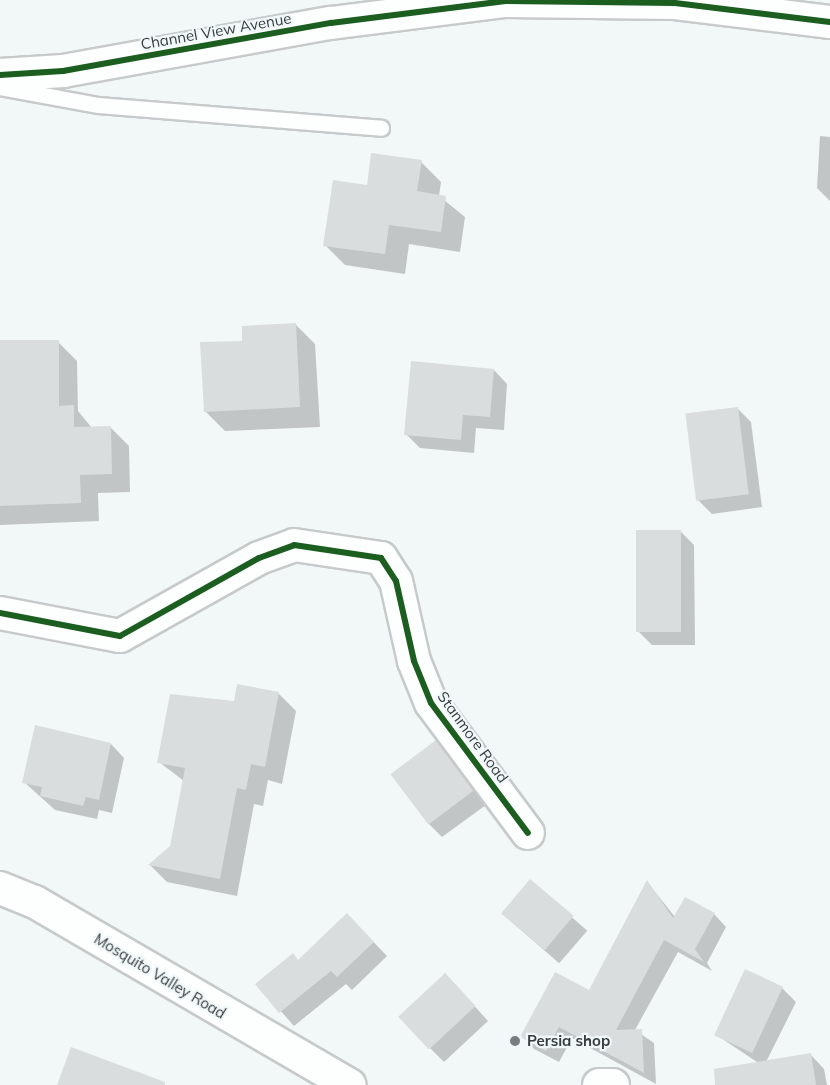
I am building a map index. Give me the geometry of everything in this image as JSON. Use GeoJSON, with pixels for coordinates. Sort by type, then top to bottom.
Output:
{"type":"FeatureCollection","features":[{"type":"Feature","properties":{"kind":"street","name":"Channel View Avenue"},"geometry":{"type":"LineString","coordinates":[[0,75],[63,71],[331,23],[506,1],[675,3],[830,22]]}},
{"type":"Feature","properties":{"kind":"street","name":"Stanmore Road"},"geometry":{"type":"LineString","coordinates":[[0,613],[120,636],[259,558],[294,545],[381,558],[396,581],[414,662],[431,703],[528,833]]}},
{"type":"Feature","properties":{"kind":"street","name":"Mosquito Valley Road"},"geometry":{"type":"LineString","coordinates":[[0,888],[35,902],[350,1085]]}},
{"type":"Feature","properties":{"kind":"street"},"geometry":{"type":"LineString","coordinates":[[599,1085],[613,1085]]}},
{"type":"Feature","properties":{"kind":"lane"},"geometry":{"type":"LineString","coordinates":[[0,87],[98,105],[381,128]]}},
{"type":"Feature","properties":{"kind":"building"},"geometry":{"type":"Polygon","coordinates":[[[371,153],[422,160],[417,191],[446,196],[441,232],[389,225],[385,254],[323,246],[333,180],[367,185],[371,153]]]}},
{"type":"Feature","properties":{"kind":"building"},"geometry":{"type":"Polygon","coordinates":[[[296,323],[300,407],[204,412],[200,342],[242,341],[242,326],[296,323]]]}},
{"type":"Feature","properties":{"kind":"building"},"geometry":{"type":"Polygon","coordinates":[[[0,340],[59,340],[59,406],[74,405],[74,427],[111,426],[112,474],[80,475],[81,503],[0,506],[0,340]]]}},
{"type":"Feature","properties":{"kind":"building"},"geometry":{"type":"Polygon","coordinates":[[[411,361],[494,369],[490,417],[463,415],[461,440],[404,435],[411,361]]]}},
{"type":"Feature","properties":{"kind":"building"},"geometry":{"type":"Polygon","coordinates":[[[738,407],[749,494],[696,501],[685,413],[738,407]]]}},
{"type":"Feature","properties":{"kind":"building"},"geometry":{"type":"Polygon","coordinates":[[[636,530],[681,530],[681,632],[636,632],[636,530]]]}},
{"type":"Feature","properties":{"kind":"building"},"geometry":{"type":"Polygon","coordinates":[[[237,684],[279,692],[265,767],[251,764],[246,790],[237,788],[220,879],[148,865],[170,846],[185,768],[157,763],[170,694],[234,701],[237,684]]]}},
{"type":"Feature","properties":{"kind":"building"},"geometry":{"type":"Polygon","coordinates":[[[35,725],[111,743],[99,800],[86,797],[83,806],[40,796],[42,787],[22,783],[35,725]]]}},
{"type":"Feature","properties":{"kind":"building"},"geometry":{"type":"Polygon","coordinates":[[[436,740],[474,790],[428,825],[390,774],[436,740]]]}},
{"type":"Feature","properties":{"kind":"building"},"geometry":{"type":"Polygon","coordinates":[[[530,879],[574,916],[545,950],[501,913],[530,879]]]}},
{"type":"Feature","properties":{"kind":"building"},"geometry":{"type":"Polygon","coordinates":[[[647,880],[673,918],[685,897],[715,913],[695,949],[704,962],[664,940],[616,1030],[642,1029],[644,1073],[559,1027],[546,1051],[520,1037],[555,972],[589,990],[647,880]]]}},
{"type":"Feature","properties":{"kind":"building"},"geometry":{"type":"Polygon","coordinates":[[[347,913],[374,942],[337,977],[331,971],[279,1013],[255,984],[293,953],[298,960],[347,913]]]}},
{"type":"Feature","properties":{"kind":"building"},"geometry":{"type":"Polygon","coordinates":[[[745,969],[783,987],[752,1053],[714,1035],[745,969]]]}},
{"type":"Feature","properties":{"kind":"building"},"geometry":{"type":"Polygon","coordinates":[[[445,973],[476,1006],[429,1050],[398,1017],[445,973]]]}},
{"type":"Feature","properties":{"kind":"building"},"geometry":{"type":"Polygon","coordinates":[[[71,1047],[165,1082],[165,1085],[57,1085],[71,1047]]]}},
{"type":"Feature","properties":{"kind":"building"},"geometry":{"type":"Polygon","coordinates":[[[811,1053],[816,1085],[715,1085],[714,1069],[811,1053]]]}},
{"type":"Feature","properties":{"kind":"cycle path"},"geometry":{"type":"LineString","coordinates":[[0,75],[63,71],[331,23],[506,1],[675,3],[830,22]]}},
{"type":"Feature","properties":{"kind":"cycle path"},"geometry":{"type":"LineString","coordinates":[[0,613],[120,636],[259,558],[294,545],[381,558],[396,581],[414,661],[431,703],[528,833]]}},
{"type":"Feature","properties":{"kind":"place","name":"Persia shop"},"geometry":{"type":"Point","coordinates":[515,1041]}}]}
